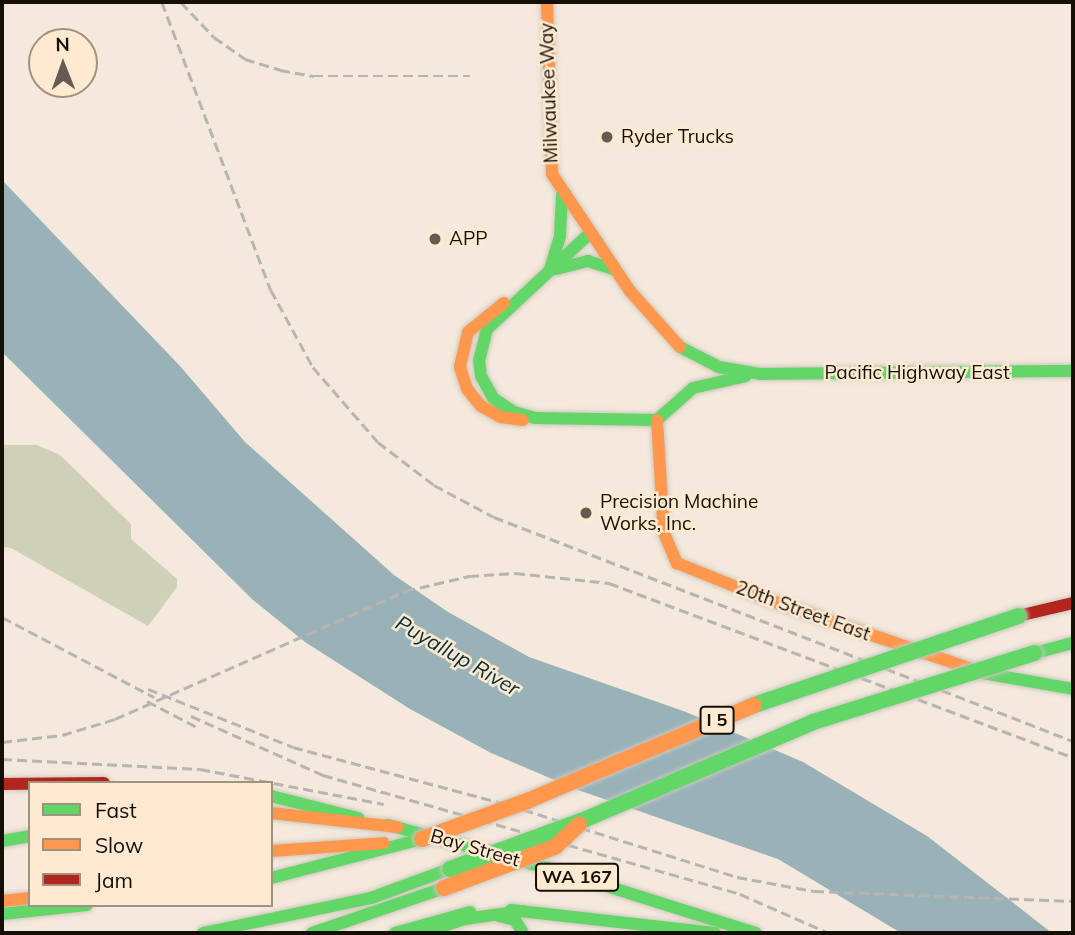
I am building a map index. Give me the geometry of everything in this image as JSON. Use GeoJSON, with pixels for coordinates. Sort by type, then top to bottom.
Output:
{"type":"FeatureCollection","features":[{"type":"Feature","properties":{"kind":"main road","name":"Milwaukee Way"},"geometry":{"type":"LineString","coordinates":[[547,2],[548,154],[562,195],[653,319],[679,346],[707,363],[761,374]]}},
{"type":"Feature","properties":{"kind":"main road"},"geometry":{"type":"LineString","coordinates":[[549,271],[559,244],[562,195]]}},
{"type":"Feature","properties":{"kind":"main road"},"geometry":{"type":"LineString","coordinates":[[589,234],[526,290],[474,324],[464,340],[460,367],[471,396],[487,411],[509,419],[657,420],[692,388],[761,374]]}},
{"type":"Feature","properties":{"kind":"main road"},"geometry":{"type":"LineString","coordinates":[[549,271],[589,261],[616,271]]}},
{"type":"Feature","properties":{"kind":"main road","name":"Pacific Highway East"},"geometry":{"type":"LineString","coordinates":[[761,374],[1073,372]]}},
{"type":"Feature","properties":{"kind":"main road","name":"20th Street East"},"geometry":{"type":"LineString","coordinates":[[657,420],[664,533],[677,562],[766,599],[942,660],[1009,681],[1073,689]]}},
{"type":"Feature","properties":{"kind":"main road","name":"I 5"},"geometry":{"type":"LineString","coordinates":[[273,878],[422,839],[527,801],[793,689],[1018,616],[1073,603]]}},
{"type":"Feature","properties":{"kind":"main road","name":"I 5"},"geometry":{"type":"LineString","coordinates":[[203,933],[371,898],[586,819],[813,722],[1073,643]]}},
{"type":"Feature","properties":{"kind":"main road"},"geometry":{"type":"LineString","coordinates":[[2,782],[28,781]]}},
{"type":"Feature","properties":{"kind":"main road","name":"Bay Street"},"geometry":{"type":"LineString","coordinates":[[273,796],[562,872],[756,933]]}},
{"type":"Feature","properties":{"kind":"main road"},"geometry":{"type":"LineString","coordinates":[[273,813],[397,827]]}},
{"type":"Feature","properties":{"kind":"main road"},"geometry":{"type":"LineString","coordinates":[[312,933],[555,847],[586,819]]}},
{"type":"Feature","properties":{"kind":"main road"},"geometry":{"type":"LineString","coordinates":[[2,841],[28,836]]}},
{"type":"Feature","properties":{"kind":"main road"},"geometry":{"type":"LineString","coordinates":[[273,850],[335,848],[422,839]]}},
{"type":"Feature","properties":{"kind":"main road"},"geometry":{"type":"LineString","coordinates":[[2,901],[28,898]]}},
{"type":"Feature","properties":{"kind":"main road"},"geometry":{"type":"LineString","coordinates":[[2,914],[68,907]]}},
{"type":"Feature","properties":{"kind":"main road"},"geometry":{"type":"LineString","coordinates":[[421,933],[489,915],[522,911]]}},
{"type":"Feature","properties":{"kind":"main road","name":"WA 167"},"geometry":{"type":"LineString","coordinates":[[395,933],[460,913],[522,911],[715,933]]}},
{"type":"Feature","properties":{"kind":"main road"},"geometry":{"type":"LineString","coordinates":[[489,915],[512,918],[522,931],[528,919],[542,912]]}},
{"type":"Feature","properties":{"kind":"green space"},"geometry":{"type":"Polygon","coordinates":[[[2,445],[37,445],[60,455],[131,524],[131,539],[177,579],[177,587],[148,626],[11,548],[2,547],[2,445]]]}},
{"type":"Feature","properties":{"kind":"water","name":"Puyallup River"},"geometry":{"type":"Polygon","coordinates":[[[2,180],[180,366],[245,442],[394,575],[448,612],[529,657],[686,712],[803,762],[927,836],[1052,933],[901,933],[778,859],[578,790],[491,753],[410,709],[305,642],[253,600],[2,352],[2,180]]]}},
{"type":"Feature","properties":{"kind":"railway"},"geometry":{"type":"LineString","coordinates":[[162,2],[271,290],[313,367],[378,442],[434,485],[494,517],[1073,741]]}},
{"type":"Feature","properties":{"kind":"railway"},"geometry":{"type":"LineString","coordinates":[[181,2],[214,37],[245,59],[280,70],[313,76],[470,76]]}},
{"type":"Feature","properties":{"kind":"railway"},"geometry":{"type":"LineString","coordinates":[[2,742],[62,735],[115,719],[405,591],[469,576],[515,573],[609,583],[1073,757]]}},
{"type":"Feature","properties":{"kind":"railway"},"geometry":{"type":"LineString","coordinates":[[2,617],[154,697]]}},
{"type":"Feature","properties":{"kind":"railway"},"geometry":{"type":"LineString","coordinates":[[148,689],[293,747],[509,805],[737,877],[814,891],[1073,901]]}},
{"type":"Feature","properties":{"kind":"railway"},"geometry":{"type":"LineString","coordinates":[[147,701],[197,727]]}},
{"type":"Feature","properties":{"kind":"railway"},"geometry":{"type":"LineString","coordinates":[[191,716],[323,775],[740,894],[829,933]]}},
{"type":"Feature","properties":{"kind":"railway"},"geometry":{"type":"LineString","coordinates":[[2,759],[200,769],[263,781]]}},
{"type":"Feature","properties":{"kind":"railway"},"geometry":{"type":"LineString","coordinates":[[273,783],[384,804]]}},
{"type":"Feature","properties":{"kind":"traffic: fast"},"geometry":{"type":"LineString","coordinates":[[550,269],[560,236],[562,195]]}},
{"type":"Feature","properties":{"kind":"traffic: fast"},"geometry":{"type":"LineString","coordinates":[[589,234],[487,329],[479,360],[481,376],[493,398],[514,412],[535,418],[657,420],[693,388],[746,376]]}},
{"type":"Feature","properties":{"kind":"traffic: fast"},"geometry":{"type":"LineString","coordinates":[[556,269],[588,261],[615,270]]}},
{"type":"Feature","properties":{"kind":"traffic: fast"},"geometry":{"type":"LineString","coordinates":[[680,347],[719,367],[761,374],[1073,371]]}},
{"type":"Feature","properties":{"kind":"traffic: fast"},"geometry":{"type":"LineString","coordinates":[[754,705],[1018,616]]}},
{"type":"Feature","properties":{"kind":"traffic: fast"},"geometry":{"type":"LineString","coordinates":[[1035,653],[1073,643]]}},
{"type":"Feature","properties":{"kind":"traffic: fast"},"geometry":{"type":"LineString","coordinates":[[450,869],[586,819],[813,722],[1035,653]]}},
{"type":"Feature","properties":{"kind":"traffic: fast"},"geometry":{"type":"LineString","coordinates":[[983,673],[1073,689]]}},
{"type":"Feature","properties":{"kind":"traffic: fast"},"geometry":{"type":"LineString","coordinates":[[273,797],[358,818]]}},
{"type":"Feature","properties":{"kind":"traffic: fast"},"geometry":{"type":"LineString","coordinates":[[388,825],[562,872],[756,933]]}},
{"type":"Feature","properties":{"kind":"traffic: fast"},"geometry":{"type":"LineString","coordinates":[[2,841],[28,836]]}},
{"type":"Feature","properties":{"kind":"traffic: fast"},"geometry":{"type":"LineString","coordinates":[[273,877],[422,839]]}},
{"type":"Feature","properties":{"kind":"traffic: fast"},"geometry":{"type":"LineString","coordinates":[[203,933],[371,898],[450,869]]}},
{"type":"Feature","properties":{"kind":"traffic: fast"},"geometry":{"type":"LineString","coordinates":[[312,933],[444,888]]}},
{"type":"Feature","properties":{"kind":"traffic: fast"},"geometry":{"type":"LineString","coordinates":[[2,914],[68,907]]}},
{"type":"Feature","properties":{"kind":"traffic: fast"},"geometry":{"type":"LineString","coordinates":[[511,910],[715,933]]}},
{"type":"Feature","properties":{"kind":"traffic: fast"},"geometry":{"type":"LineString","coordinates":[[421,933],[465,919],[522,911]]}},
{"type":"Feature","properties":{"kind":"traffic: fast"},"geometry":{"type":"LineString","coordinates":[[395,933],[470,912]]}},
{"type":"Feature","properties":{"kind":"traffic: fast"},"geometry":{"type":"LineString","coordinates":[[499,916],[515,920],[522,931]]}},
{"type":"Feature","properties":{"kind":"traffic: slow"},"geometry":{"type":"LineString","coordinates":[[547,2],[552,174],[630,291],[680,347]]}},
{"type":"Feature","properties":{"kind":"traffic: slow"},"geometry":{"type":"LineString","coordinates":[[504,303],[468,332],[460,367],[467,389],[481,406],[501,417],[523,420]]}},
{"type":"Feature","properties":{"kind":"traffic: slow"},"geometry":{"type":"LineString","coordinates":[[657,420],[664,533],[677,563],[766,599],[983,673]]}},
{"type":"Feature","properties":{"kind":"traffic: slow"},"geometry":{"type":"LineString","coordinates":[[422,839],[527,801],[754,705]]}},
{"type":"Feature","properties":{"kind":"traffic: slow"},"geometry":{"type":"LineString","coordinates":[[273,813],[397,827]]}},
{"type":"Feature","properties":{"kind":"traffic: slow"},"geometry":{"type":"LineString","coordinates":[[444,888],[555,847],[579,825]]}},
{"type":"Feature","properties":{"kind":"traffic: slow"},"geometry":{"type":"LineString","coordinates":[[273,851],[384,843]]}},
{"type":"Feature","properties":{"kind":"traffic: slow"},"geometry":{"type":"LineString","coordinates":[[2,901],[28,898]]}},
{"type":"Feature","properties":{"kind":"traffic: jam"},"geometry":{"type":"LineString","coordinates":[[1018,616],[1073,603]]}},
{"type":"Feature","properties":{"kind":"traffic: jam"},"geometry":{"type":"LineString","coordinates":[[2,784],[28,784]]}},
{"type":"Feature","properties":{"kind":"place","name":"Ryder Trucks"},"geometry":{"type":"Point","coordinates":[607,137]}},
{"type":"Feature","properties":{"kind":"place","name":"APP"},"geometry":{"type":"Point","coordinates":[435,239]}},
{"type":"Feature","properties":{"kind":"place","name":"Precision Machine Works, Inc."},"geometry":{"type":"Point","coordinates":[586,513]}}]}
